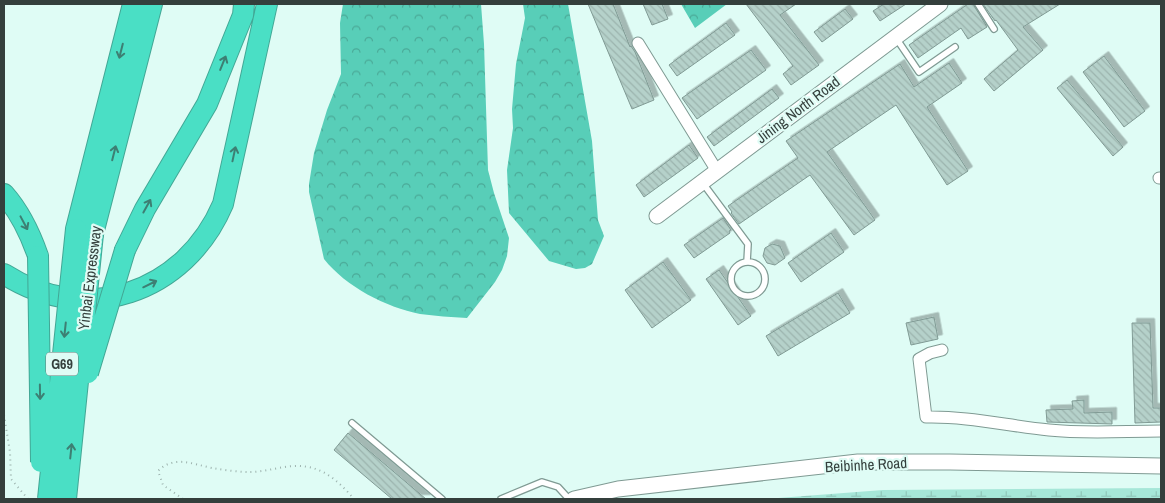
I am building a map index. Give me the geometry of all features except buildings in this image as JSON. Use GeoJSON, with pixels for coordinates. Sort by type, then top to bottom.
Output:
{"type":"FeatureCollection","features":[{"type":"Feature","properties":{"kind":"highway","name":"Yinbai Expressway"},"geometry":{"type":"LineString","coordinates":[[48,499],[84,232],[133,4]]}},
{"type":"Feature","properties":{"kind":"highway","name":"Yinbai Expressway"},"geometry":{"type":"LineString","coordinates":[[66,499],[75,418],[84,232],[152,4]]}},
{"type":"Feature","properties":{"kind":"highway"},"geometry":{"type":"LineString","coordinates":[[75,418],[125,250],[145,209],[207,104],[243,15],[244,4]]}},
{"type":"Feature","properties":{"kind":"highway"},"geometry":{"type":"LineString","coordinates":[[4,274],[14,281],[44,294],[76,299],[93,299],[117,296],[140,289],[169,274],[192,254],[210,231],[223,204],[267,4]]}},
{"type":"Feature","properties":{"kind":"highway"},"geometry":{"type":"LineString","coordinates":[[4,194],[26,226],[38,256],[41,499]]}},
{"type":"Feature","properties":{"kind":"main road","name":"Jining North Road"},"geometry":{"type":"LineString","coordinates":[[657,216],[940,4]]}},
{"type":"Feature","properties":{"kind":"main road","name":"Beibinhe Road"},"geometry":{"type":"LineString","coordinates":[[574,499],[618,489],[858,462],[1161,466]]}},
{"type":"Feature","properties":{"kind":"street"},"geometry":{"type":"LineString","coordinates":[[638,43],[717,171]]}},
{"type":"Feature","properties":{"kind":"street"},"geometry":{"type":"LineString","coordinates":[[942,350],[930,353],[919,359],[926,417],[968,418],[1050,431],[1161,430]]}},
{"type":"Feature","properties":{"kind":"lane"},"geometry":{"type":"LineString","coordinates":[[978,4],[994,30]]}},
{"type":"Feature","properties":{"kind":"lane"},"geometry":{"type":"LineString","coordinates":[[895,36],[919,72],[955,47]]}},
{"type":"Feature","properties":{"kind":"lane"},"geometry":{"type":"LineString","coordinates":[[702,182],[748,244],[748,262]]}},
{"type":"Feature","properties":{"kind":"lane"},"geometry":{"type":"LineString","coordinates":[[748,262],[758,265],[765,278],[759,292],[749,296],[735,289],[731,280],[732,274],[738,265],[748,262]]}},
{"type":"Feature","properties":{"kind":"lane"},"geometry":{"type":"LineString","coordinates":[[352,423],[442,499]]}},
{"type":"Feature","properties":{"kind":"lane"},"geometry":{"type":"LineString","coordinates":[[501,499],[542,482],[558,487],[569,499]]}},
{"type":"Feature","properties":{"kind":"path"},"geometry":{"type":"LineString","coordinates":[[4,415],[10,452],[11,480],[28,499]]}},
{"type":"Feature","properties":{"kind":"path"},"geometry":{"type":"LineString","coordinates":[[183,499],[163,485],[158,471],[164,464],[188,462],[211,468],[251,472],[292,466],[307,466],[334,479],[354,499]]}},
{"type":"Feature","properties":{"kind":"green space"},"geometry":{"type":"Polygon","coordinates":[[[343,4],[481,4],[488,170],[509,238],[507,256],[502,270],[467,318],[420,314],[380,301],[355,287],[324,259],[309,192],[309,184],[314,153],[327,110],[341,74],[340,23],[343,4]]]}},
{"type":"Feature","properties":{"kind":"green space"},"geometry":{"type":"Polygon","coordinates":[[[523,4],[568,4],[592,141],[598,220],[604,236],[592,264],[585,268],[576,269],[549,261],[509,213],[507,170],[513,128],[512,109],[516,64],[525,18],[523,4]]]}},
{"type":"Feature","properties":{"kind":"green space"},"geometry":{"type":"Polygon","coordinates":[[[681,4],[727,4],[695,28],[681,4]]]}},
{"type":"Feature","properties":{"kind":"green space"},"geometry":{"type":"Polygon","coordinates":[[[1161,488],[1161,499],[765,499],[883,490],[1161,488]]]}}]}
